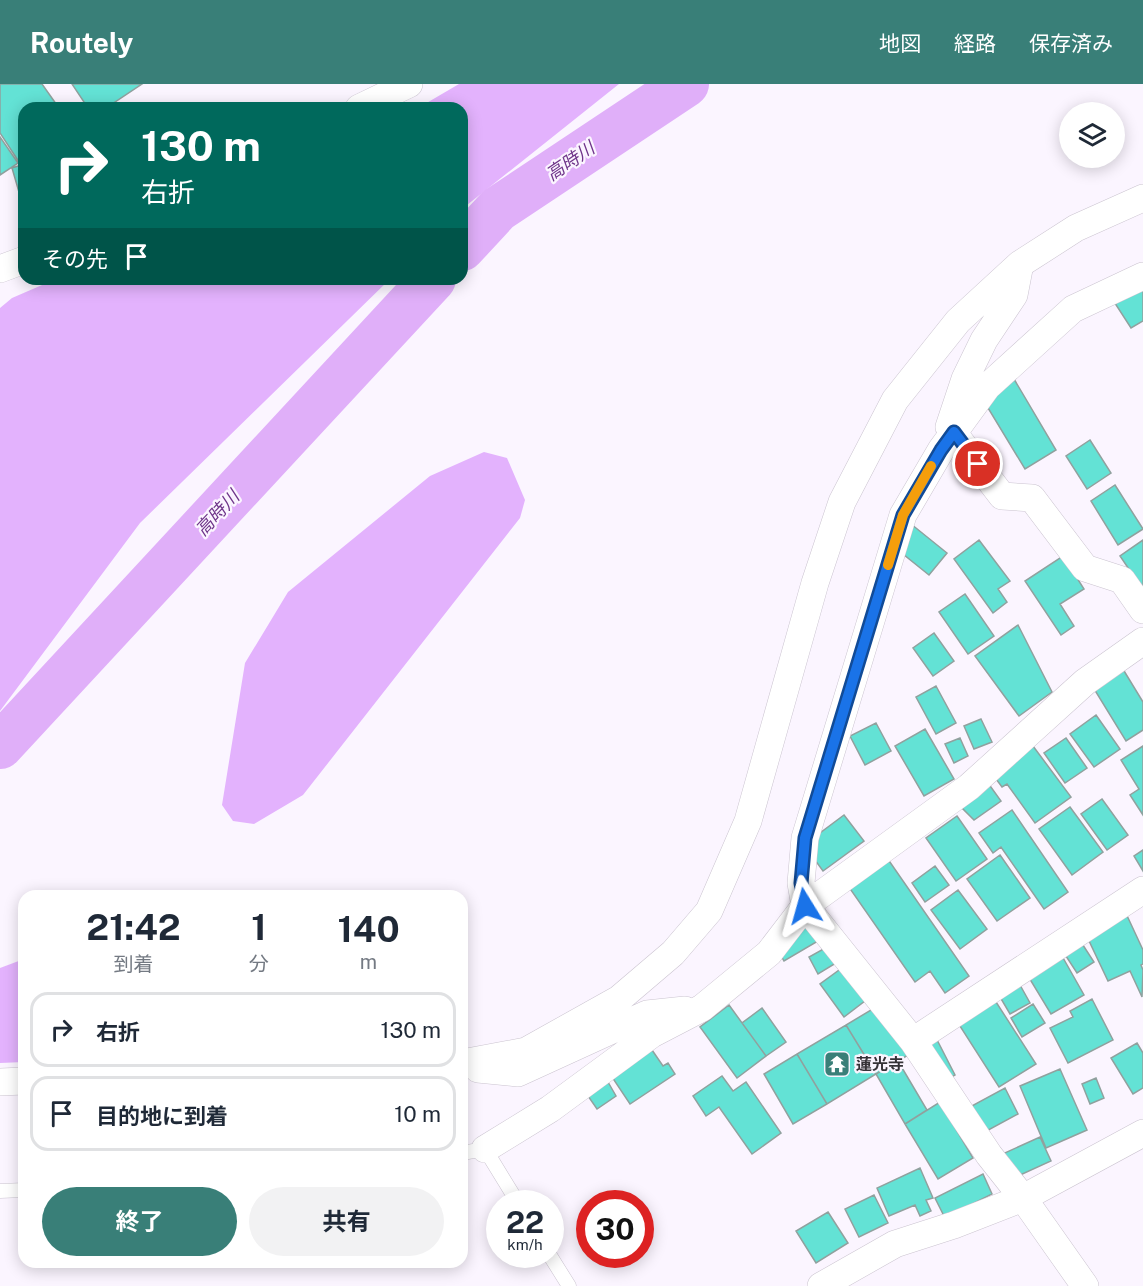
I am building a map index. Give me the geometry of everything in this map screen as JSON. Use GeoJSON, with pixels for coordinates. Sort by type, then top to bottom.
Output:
{"type":"FeatureCollection","features":[{"type":"Feature","properties":{"kind":"street"},"geometry":{"type":"LineString","coordinates":[[372,102],[409,84]]}},
{"type":"Feature","properties":{"kind":"street"},"geometry":{"type":"LineString","coordinates":[[468,1062],[526,1051],[619,999],[673,953],[709,911],[748,821],[815,583],[842,502],[895,400],[958,321],[1020,264],[1076,228],[1143,198]]}},
{"type":"Feature","properties":{"kind":"street"},"geometry":{"type":"LineString","coordinates":[[0,269],[18,262]]}},
{"type":"Feature","properties":{"kind":"street"},"geometry":{"type":"LineString","coordinates":[[1020,264],[1014,295],[984,340],[965,379],[949,427],[1002,496],[1032,498],[1085,568],[1122,580],[1143,610]]}},
{"type":"Feature","properties":{"kind":"street"},"geometry":{"type":"LineString","coordinates":[[1085,1286],[1023,1198],[989,1155],[914,1041],[805,906],[801,883],[805,838],[903,515],[941,450],[987,387],[1073,309],[1143,276]]}},
{"type":"Feature","properties":{"kind":"street"},"geometry":{"type":"LineString","coordinates":[[474,1151],[550,1108],[652,1034],[702,1008],[770,952],[805,906],[969,787],[1085,682],[1143,641]]}},
{"type":"Feature","properties":{"kind":"street"},"geometry":{"type":"LineString","coordinates":[[914,1041],[1140,899]]}},
{"type":"Feature","properties":{"kind":"street"},"geometry":{"type":"LineString","coordinates":[[468,1069],[518,1073],[647,1014],[702,1008]]}},
{"type":"Feature","properties":{"kind":"street"},"geometry":{"type":"LineString","coordinates":[[0,1082],[18,1081]]}},
{"type":"Feature","properties":{"kind":"street"},"geometry":{"type":"LineString","coordinates":[[822,1286],[895,1244],[954,1225],[1023,1198],[1143,1133]]}},
{"type":"Feature","properties":{"kind":"lane"},"geometry":{"type":"LineString","coordinates":[[474,1151],[507,1190]]}},
{"type":"Feature","properties":{"kind":"lane"},"geometry":{"type":"LineString","coordinates":[[0,1191],[18,1190]]}},
{"type":"Feature","properties":{"kind":"lane"},"geometry":{"type":"LineString","coordinates":[[558,1268],[569,1286]]}},
{"type":"Feature","properties":{"kind":"shaded area"},"geometry":{"type":"Polygon","coordinates":[[[459,84],[619,84],[468,204],[468,102],[428,102],[459,84]]]}},
{"type":"Feature","properties":{"kind":"shaded area"},"geometry":{"type":"Polygon","coordinates":[[[42,285],[384,285],[140,523],[0,711],[0,308],[12,298],[42,285]]]}},
{"type":"Feature","properties":{"kind":"shaded area"},"geometry":{"type":"Polygon","coordinates":[[[484,452],[507,458],[525,500],[520,518],[303,795],[254,824],[233,821],[222,805],[245,663],[288,592],[430,476],[484,452]]]}},
{"type":"Feature","properties":{"kind":"shaded area"},"geometry":{"type":"Polygon","coordinates":[[[18,961],[18,1062],[0,1063],[0,968],[18,961]]]}},
{"type":"Feature","properties":{"kind":"building"},"geometry":{"type":"Polygon","coordinates":[[[0,84],[42,84],[55,102],[18,102],[18,160],[0,133],[0,84]]]}},
{"type":"Feature","properties":{"kind":"building"},"geometry":{"type":"Polygon","coordinates":[[[72,84],[142,84],[115,102],[84,102],[72,84]]]}},
{"type":"Feature","properties":{"kind":"building"},"geometry":{"type":"Polygon","coordinates":[[[0,137],[18,163],[0,175],[0,137]]]}},
{"type":"Feature","properties":{"kind":"building"},"geometry":{"type":"Polygon","coordinates":[[[18,166],[18,189],[12,168],[18,166]]]}},
{"type":"Feature","properties":{"kind":"building"},"geometry":{"type":"Polygon","coordinates":[[[1143,274],[1143,321],[1131,328],[1109,294],[1143,274]]]}},
{"type":"Feature","properties":{"kind":"building"},"geometry":{"type":"Polygon","coordinates":[[[1014,379],[1056,450],[1025,469],[982,398],[1014,379]]]}},
{"type":"Feature","properties":{"kind":"building"},"geometry":{"type":"Polygon","coordinates":[[[1090,440],[1111,473],[1087,489],[1066,456],[1090,440]]]}},
{"type":"Feature","properties":{"kind":"building"},"geometry":{"type":"Polygon","coordinates":[[[1115,485],[1143,529],[1118,545],[1091,501],[1115,485]]]}},
{"type":"Feature","properties":{"kind":"building"},"geometry":{"type":"Polygon","coordinates":[[[911,524],[947,553],[929,575],[898,550],[911,524]]]}},
{"type":"Feature","properties":{"kind":"building"},"geometry":{"type":"Polygon","coordinates":[[[979,540],[1010,581],[998,589],[1007,602],[993,613],[954,559],[979,540]]]}},
{"type":"Feature","properties":{"kind":"building"},"geometry":{"type":"Polygon","coordinates":[[[1143,540],[1143,585],[1141,587],[1120,556],[1143,540]]]}},
{"type":"Feature","properties":{"kind":"building"},"geometry":{"type":"Polygon","coordinates":[[[1063,556],[1084,589],[1060,604],[1074,626],[1061,635],[1025,581],[1063,556]]]}},
{"type":"Feature","properties":{"kind":"building"},"geometry":{"type":"Polygon","coordinates":[[[965,594],[994,636],[968,654],[939,612],[965,594]]]}},
{"type":"Feature","properties":{"kind":"building"},"geometry":{"type":"Polygon","coordinates":[[[1018,625],[1052,692],[1019,716],[975,656],[1018,625]]]}},
{"type":"Feature","properties":{"kind":"building"},"geometry":{"type":"Polygon","coordinates":[[[934,633],[954,661],[933,676],[913,648],[934,633]]]}},
{"type":"Feature","properties":{"kind":"building"},"geometry":{"type":"Polygon","coordinates":[[[1118,661],[1143,702],[1143,730],[1126,741],[1088,679],[1118,661]]]}},
{"type":"Feature","properties":{"kind":"building"},"geometry":{"type":"Polygon","coordinates":[[[936,686],[956,723],[936,734],[916,697],[936,686]]]}},
{"type":"Feature","properties":{"kind":"building"},"geometry":{"type":"Polygon","coordinates":[[[1096,715],[1120,749],[1094,767],[1070,734],[1096,715]]]}},
{"type":"Feature","properties":{"kind":"building"},"geometry":{"type":"Polygon","coordinates":[[[981,719],[992,742],[974,749],[964,726],[981,719]]]}},
{"type":"Feature","properties":{"kind":"building"},"geometry":{"type":"Polygon","coordinates":[[[876,723],[891,751],[865,765],[850,736],[876,723]]]}},
{"type":"Feature","properties":{"kind":"building"},"geometry":{"type":"Polygon","coordinates":[[[925,729],[954,779],[924,796],[895,746],[925,729]]]}},
{"type":"Feature","properties":{"kind":"building"},"geometry":{"type":"Polygon","coordinates":[[[960,738],[968,756],[954,763],[945,744],[960,738]]]}},
{"type":"Feature","properties":{"kind":"building"},"geometry":{"type":"Polygon","coordinates":[[[1066,738],[1087,768],[1065,783],[1044,753],[1066,738]]]}},
{"type":"Feature","properties":{"kind":"building"},"geometry":{"type":"Polygon","coordinates":[[[1030,742],[1071,797],[1035,823],[1007,784],[1002,787],[990,771],[1030,742]]]}},
{"type":"Feature","properties":{"kind":"building"},"geometry":{"type":"Polygon","coordinates":[[[1143,746],[1143,815],[1130,795],[1139,789],[1121,760],[1143,746]]]}},
{"type":"Feature","properties":{"kind":"building"},"geometry":{"type":"Polygon","coordinates":[[[988,783],[1001,801],[974,820],[958,804],[988,783]]]}},
{"type":"Feature","properties":{"kind":"building"},"geometry":{"type":"Polygon","coordinates":[[[1102,799],[1128,835],[1107,850],[1081,814],[1102,799]]]}},
{"type":"Feature","properties":{"kind":"building"},"geometry":{"type":"Polygon","coordinates":[[[1070,807],[1103,852],[1072,875],[1039,829],[1070,807]]]}},
{"type":"Feature","properties":{"kind":"building"},"geometry":{"type":"Polygon","coordinates":[[[1012,810],[1068,892],[1044,909],[1001,847],[993,853],[979,833],[1012,810]]]}},
{"type":"Feature","properties":{"kind":"building"},"geometry":{"type":"Polygon","coordinates":[[[844,815],[864,841],[823,871],[804,845],[844,815]]]}},
{"type":"Feature","properties":{"kind":"building"},"geometry":{"type":"Polygon","coordinates":[[[957,816],[987,859],[956,881],[926,838],[957,816]]]}},
{"type":"Feature","properties":{"kind":"building"},"geometry":{"type":"Polygon","coordinates":[[[876,842],[969,976],[945,993],[930,971],[915,982],[837,870],[876,842]]]}},
{"type":"Feature","properties":{"kind":"building"},"geometry":{"type":"Polygon","coordinates":[[[1143,850],[1143,871],[1134,856],[1143,850]]]}},
{"type":"Feature","properties":{"kind":"building"},"geometry":{"type":"Polygon","coordinates":[[[1000,855],[1030,898],[997,921],[967,879],[1000,855]]]}},
{"type":"Feature","properties":{"kind":"building"},"geometry":{"type":"Polygon","coordinates":[[[935,866],[949,885],[925,902],[912,883],[935,866]]]}},
{"type":"Feature","properties":{"kind":"building"},"geometry":{"type":"Polygon","coordinates":[[[958,890],[987,929],[960,949],[931,910],[958,890]]]}},
{"type":"Feature","properties":{"kind":"building"},"geometry":{"type":"Polygon","coordinates":[[[1123,907],[1143,950],[1142,997],[1130,971],[1108,981],[1082,926],[1123,907]]]}},
{"type":"Feature","properties":{"kind":"building"},"geometry":{"type":"Polygon","coordinates":[[[808,925],[818,941],[784,961],[775,945],[808,925]]]}},
{"type":"Feature","properties":{"kind":"building"},"geometry":{"type":"Polygon","coordinates":[[[1079,939],[1094,962],[1077,973],[1062,950],[1079,939]]]}},
{"type":"Feature","properties":{"kind":"building"},"geometry":{"type":"Polygon","coordinates":[[[827,947],[836,963],[818,974],[809,957],[827,947]]]}},
{"type":"Feature","properties":{"kind":"building"},"geometry":{"type":"Polygon","coordinates":[[[1062,956],[1084,995],[1051,1014],[1028,976],[1062,956]]]}},
{"type":"Feature","properties":{"kind":"building"},"geometry":{"type":"Polygon","coordinates":[[[846,965],[870,997],[844,1017],[820,984],[846,965]]]}},
{"type":"Feature","properties":{"kind":"building"},"geometry":{"type":"Polygon","coordinates":[[[1020,985],[1030,1003],[1010,1014],[1000,997],[1020,985]]]}},
{"type":"Feature","properties":{"kind":"building"},"geometry":{"type":"Polygon","coordinates":[[[987,988],[1036,1064],[999,1087],[951,1012],[987,988]]]}},
{"type":"Feature","properties":{"kind":"building"},"geometry":{"type":"Polygon","coordinates":[[[1092,999],[1113,1040],[1068,1063],[1050,1028],[1073,1017],[1070,1011],[1092,999]]]}},
{"type":"Feature","properties":{"kind":"building"},"geometry":{"type":"Polygon","coordinates":[[[881,1004],[910,1054],[876,1074],[846,1025],[881,1004]]]}},
{"type":"Feature","properties":{"kind":"building"},"geometry":{"type":"Polygon","coordinates":[[[1033,1004],[1045,1023],[1022,1037],[1011,1018],[1033,1004]]]}},
{"type":"Feature","properties":{"kind":"building"},"geometry":{"type":"Polygon","coordinates":[[[729,1005],[766,1056],[737,1078],[700,1027],[729,1005]]]}},
{"type":"Feature","properties":{"kind":"building"},"geometry":{"type":"Polygon","coordinates":[[[762,1008],[786,1042],[766,1056],[742,1023],[762,1008]]]}},
{"type":"Feature","properties":{"kind":"building","name":"蓮光寺"},"geometry":{"type":"Polygon","coordinates":[[[846,1025],[876,1074],[827,1104],[797,1054],[846,1025]]]}},
{"type":"Feature","properties":{"kind":"building"},"geometry":{"type":"Polygon","coordinates":[[[932,1030],[955,1075],[945,1081],[921,1035],[932,1030]]]}},
{"type":"Feature","properties":{"kind":"building"},"geometry":{"type":"Polygon","coordinates":[[[1137,1043],[1143,1053],[1143,1088],[1133,1094],[1111,1058],[1137,1043]]]}},
{"type":"Feature","properties":{"kind":"building"},"geometry":{"type":"Polygon","coordinates":[[[652,1050],[663,1066],[668,1063],[675,1074],[630,1104],[612,1077],[652,1050]]]}},
{"type":"Feature","properties":{"kind":"building"},"geometry":{"type":"Polygon","coordinates":[[[797,1054],[827,1104],[793,1124],[764,1074],[797,1054]]]}},
{"type":"Feature","properties":{"kind":"building"},"geometry":{"type":"Polygon","coordinates":[[[898,1061],[927,1110],[905,1124],[876,1074],[898,1061]]]}},
{"type":"Feature","properties":{"kind":"building"},"geometry":{"type":"Polygon","coordinates":[[[1060,1069],[1087,1130],[1046,1148],[1020,1086],[1060,1069]]]}},
{"type":"Feature","properties":{"kind":"building"},"geometry":{"type":"Polygon","coordinates":[[[722,1076],[733,1091],[746,1082],[781,1133],[752,1154],[719,1107],[706,1116],[693,1096],[722,1076]]]}},
{"type":"Feature","properties":{"kind":"building"},"geometry":{"type":"Polygon","coordinates":[[[1096,1078],[1104,1098],[1090,1104],[1082,1084],[1096,1078]]]}},
{"type":"Feature","properties":{"kind":"building"},"geometry":{"type":"Polygon","coordinates":[[[608,1082],[616,1096],[597,1109],[588,1096],[608,1082]]]}},
{"type":"Feature","properties":{"kind":"building"},"geometry":{"type":"Polygon","coordinates":[[[1005,1088],[1018,1114],[981,1134],[968,1108],[1005,1088]]]}},
{"type":"Feature","properties":{"kind":"building"},"geometry":{"type":"Polygon","coordinates":[[[940,1102],[973,1158],[938,1179],[905,1124],[940,1102]]]}},
{"type":"Feature","properties":{"kind":"building"},"geometry":{"type":"Polygon","coordinates":[[[1040,1137],[1051,1161],[1009,1180],[998,1156],[1040,1137]]]}},
{"type":"Feature","properties":{"kind":"building"},"geometry":{"type":"Polygon","coordinates":[[[920,1168],[933,1198],[926,1200],[931,1211],[920,1216],[915,1205],[889,1216],[877,1188],[920,1168]]]}},
{"type":"Feature","properties":{"kind":"building"},"geometry":{"type":"Polygon","coordinates":[[[983,1174],[992,1194],[945,1218],[935,1198],[983,1174]]]}},
{"type":"Feature","properties":{"kind":"building"},"geometry":{"type":"Polygon","coordinates":[[[874,1195],[888,1223],[859,1237],[845,1209],[874,1195]]]}},
{"type":"Feature","properties":{"kind":"building"},"geometry":{"type":"Polygon","coordinates":[[[828,1212],[848,1243],[816,1263],[796,1231],[828,1212]]]}},
{"type":"Feature","properties":{"kind":"waterway","name":"高時川"},"geometry":{"type":"LineString","coordinates":[[468,242],[498,209],[686,84]]}},
{"type":"Feature","properties":{"kind":"waterway","name":"高時川"},"geometry":{"type":"LineString","coordinates":[[0,746],[427,285]]}},
{"type":"Feature","properties":{"kind":"slow traffic"},"geometry":{"type":"LineString","coordinates":[[888,565],[903,515],[931,466]]}},
{"type":"Feature","properties":{"kind":"place","name":"蓮光寺"},"geometry":{"type":"Point","coordinates":[837,1064]}},
{"type":"Feature","properties":{"kind":"route"},"geometry":{"type":"LineString","coordinates":[[805,906],[801,883],[805,838],[903,515],[954,432],[978,464]]}}]}
